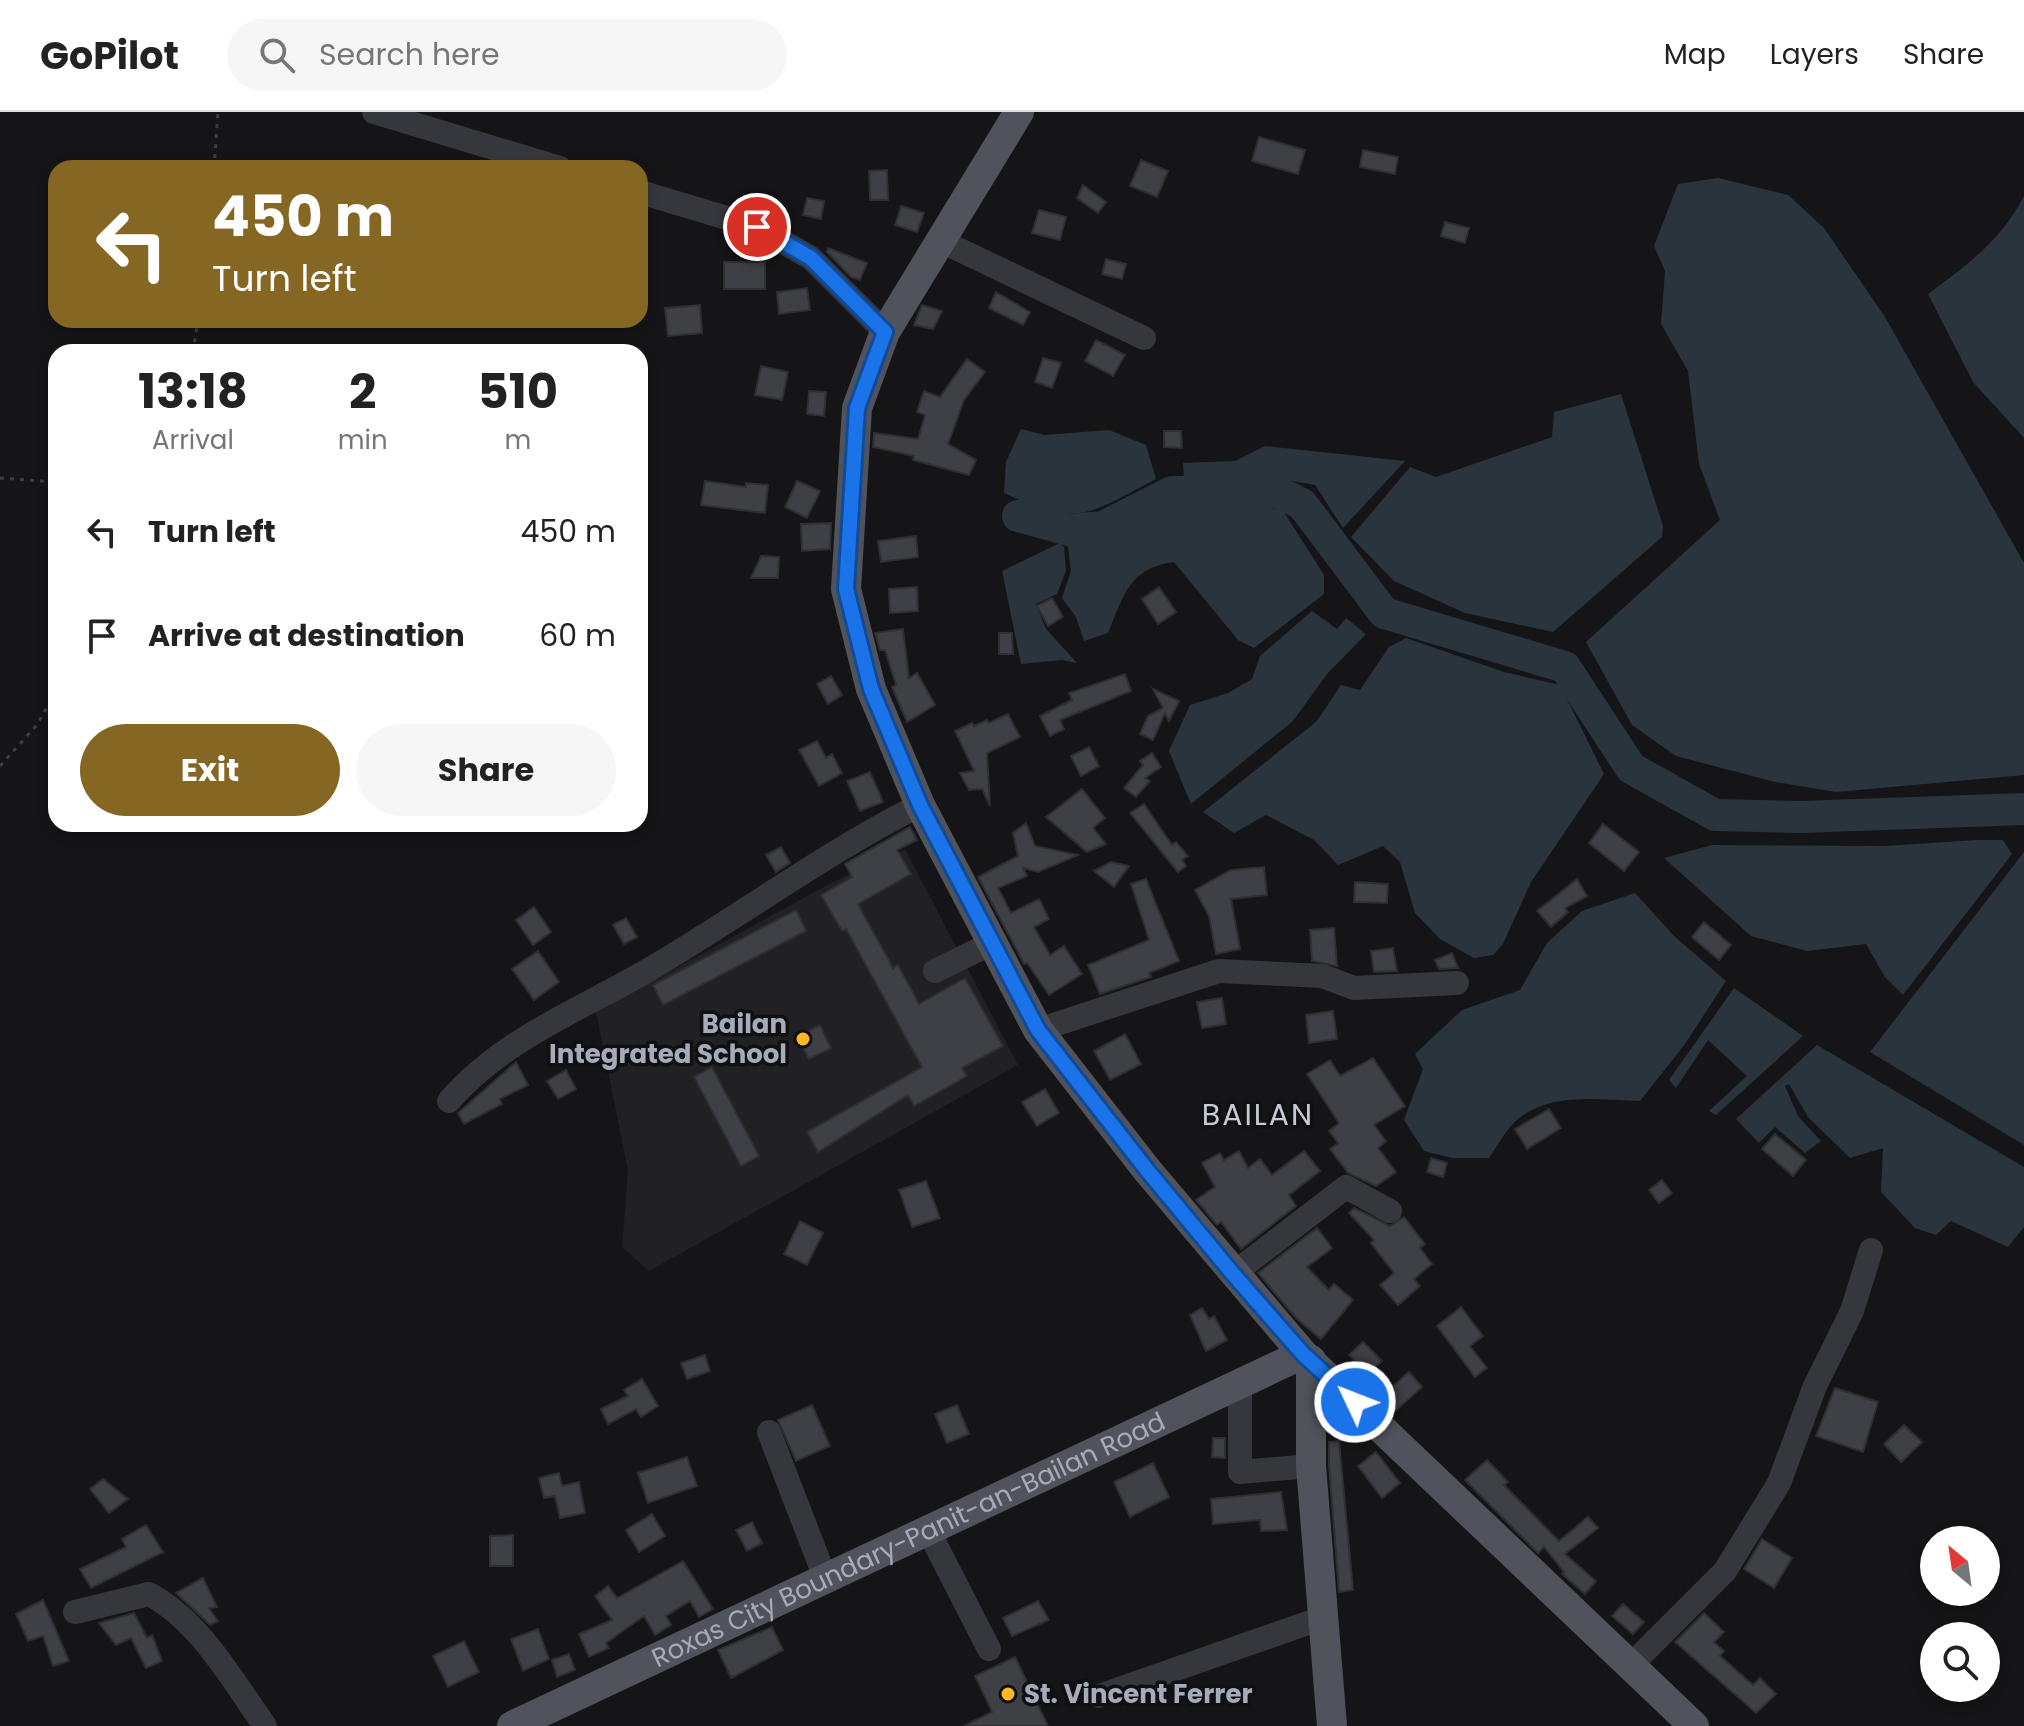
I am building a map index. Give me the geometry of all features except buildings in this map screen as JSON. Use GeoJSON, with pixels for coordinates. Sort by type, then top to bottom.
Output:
{"type":"FeatureCollection","features":[{"type":"Feature","properties":{"kind":"main road"},"geometry":{"type":"LineString","coordinates":[[1019,112],[885,332],[857,408],[846,589],[871,689],[920,805],[1038,1030],[1147,1170],[1307,1357],[1694,1726]]}},
{"type":"Feature","properties":{"kind":"main road"},"geometry":{"type":"LineString","coordinates":[[1307,1357],[1311,1466],[1332,1726]]}},
{"type":"Feature","properties":{"kind":"main road","name":"Roxas City Boundary-Panit-an-Bailan Road"},"geometry":{"type":"LineString","coordinates":[[512,1726],[1240,1384],[1307,1357]]}},
{"type":"Feature","properties":{"kind":"street"},"geometry":{"type":"LineString","coordinates":[[374,112],[533,160]]}},
{"type":"Feature","properties":{"kind":"street"},"geometry":{"type":"LineString","coordinates":[[648,194],[757,227],[811,258],[885,332]]}},
{"type":"Feature","properties":{"kind":"street"},"geometry":{"type":"LineString","coordinates":[[941,241],[1144,338]]}},
{"type":"Feature","properties":{"kind":"street"},"geometry":{"type":"LineString","coordinates":[[449,1101],[516,1043],[585,1001],[643,973],[862,834],[920,805]]}},
{"type":"Feature","properties":{"kind":"street"},"geometry":{"type":"LineString","coordinates":[[935,971],[992,943]]}},
{"type":"Feature","properties":{"kind":"street"},"geometry":{"type":"LineString","coordinates":[[1038,1030],[1219,971],[1322,976],[1354,988],[1457,983]]}},
{"type":"Feature","properties":{"kind":"street"},"geometry":{"type":"LineString","coordinates":[[1233,1274],[1346,1187],[1390,1211]]}},
{"type":"Feature","properties":{"kind":"street"},"geometry":{"type":"LineString","coordinates":[[1631,1665],[1725,1571],[1779,1483],[1815,1386],[1852,1311],[1871,1250]]}},
{"type":"Feature","properties":{"kind":"street"},"geometry":{"type":"LineString","coordinates":[[1240,1384],[1240,1472],[1311,1466]]}},
{"type":"Feature","properties":{"kind":"street"},"geometry":{"type":"LineString","coordinates":[[769,1432],[826,1580]]}},
{"type":"Feature","properties":{"kind":"street"},"geometry":{"type":"LineString","coordinates":[[929,1532],[989,1649]]}},
{"type":"Feature","properties":{"kind":"street"},"geometry":{"type":"LineString","coordinates":[[75,1612],[149,1594],[172,1606],[213,1654],[265,1726]]}},
{"type":"Feature","properties":{"kind":"street"},"geometry":{"type":"LineString","coordinates":[[1099,1696],[1322,1618]]}},
{"type":"Feature","properties":{"kind":"path"},"geometry":{"type":"LineString","coordinates":[[215,160],[218,112]]}},
{"type":"Feature","properties":{"kind":"path"},"geometry":{"type":"LineString","coordinates":[[0,478],[48,481]]}},
{"type":"Feature","properties":{"kind":"path"},"geometry":{"type":"LineString","coordinates":[[0,766],[36,726],[48,706]]}},
{"type":"Feature","properties":{"kind":"shaded area"},"geometry":{"type":"Polygon","coordinates":[[[1718,178],[1788,195],[1824,228],[1885,317],[2024,563],[2024,775],[1836,792],[1775,782],[1676,756],[1632,725],[1586,642],[1720,520],[1699,464],[1688,371],[1661,324],[1665,271],[1654,246],[1678,184],[1718,178]]]}},
{"type":"Feature","properties":{"kind":"shaded area"},"geometry":{"type":"Polygon","coordinates":[[[2024,196],[2024,438],[1973,382],[1928,294],[1994,239],[2024,196]]]}},
{"type":"Feature","properties":{"kind":"shaded area"},"geometry":{"type":"Polygon","coordinates":[[[1621,394],[1663,526],[1662,537],[1553,632],[1465,613],[1394,581],[1351,537],[1410,467],[1436,477],[1552,437],[1554,412],[1621,394]]]}},
{"type":"Feature","properties":{"kind":"shaded area"},"geometry":{"type":"Polygon","coordinates":[[[1021,429],[1044,435],[1109,430],[1146,445],[1156,479],[1114,501],[1082,513],[1049,511],[1029,504],[1004,493],[1006,462],[1021,429]]]}},
{"type":"Feature","properties":{"kind":"shaded area"},"geometry":{"type":"Polygon","coordinates":[[[1265,446],[1405,461],[1343,528],[1315,485],[1268,477],[1222,481],[1184,478],[1183,463],[1235,461],[1265,446]]]}},
{"type":"Feature","properties":{"kind":"shaded area"},"geometry":{"type":"Polygon","coordinates":[[[1178,502],[1282,509],[1324,575],[1324,594],[1254,648],[1238,640],[1174,562],[1147,570],[1138,577],[1124,595],[1108,633],[1084,641],[1076,617],[1062,598],[1071,571],[1068,546],[1117,535],[1178,502]]]}},
{"type":"Feature","properties":{"kind":"shaded area"},"geometry":{"type":"Polygon","coordinates":[[[1060,543],[1064,547],[1066,571],[1057,594],[1036,604],[1046,629],[1077,663],[1062,660],[1021,664],[1002,571],[1060,543]]]}},
{"type":"Feature","properties":{"kind":"shaded area"},"geometry":{"type":"Polygon","coordinates":[[[1312,611],[1337,629],[1346,618],[1366,634],[1327,674],[1293,721],[1191,804],[1169,751],[1190,705],[1228,693],[1252,679],[1260,656],[1312,611]]]}},
{"type":"Feature","properties":{"kind":"shaded area"},"geometry":{"type":"Polygon","coordinates":[[[1406,638],[1504,672],[1560,685],[1604,774],[1531,882],[1503,944],[1493,955],[1474,958],[1440,939],[1415,913],[1400,862],[1383,846],[1338,865],[1314,840],[1266,815],[1234,833],[1203,812],[1317,721],[1341,685],[1360,690],[1389,647],[1406,638]]]}},
{"type":"Feature","properties":{"kind":"shaded area"},"geometry":{"type":"Polygon","coordinates":[[[2003,840],[2012,854],[1903,995],[1885,977],[1866,944],[1807,951],[1751,936],[1664,858],[1712,845],[1885,846],[2003,840]]]}},
{"type":"Feature","properties":{"kind":"shaded area","name":"Bailan Integrated School"},"geometry":{"type":"Polygon","coordinates":[[[905,849],[1018,1065],[649,1271],[622,1247],[628,1170],[596,1012],[829,884],[905,849]]]}},
{"type":"Feature","properties":{"kind":"shaded area"},"geometry":{"type":"Polygon","coordinates":[[[2024,852],[2024,1145],[1870,1052],[2024,852]]]}},
{"type":"Feature","properties":{"kind":"shaded area"},"geometry":{"type":"Polygon","coordinates":[[[1635,893],[1674,936],[1726,981],[1685,1044],[1640,1101],[1577,1099],[1547,1104],[1519,1118],[1489,1158],[1452,1158],[1424,1151],[1404,1120],[1423,1069],[1415,1054],[1462,1010],[1520,990],[1547,943],[1582,911],[1635,893]]]}},
{"type":"Feature","properties":{"kind":"shaded area"},"geometry":{"type":"Polygon","coordinates":[[[1734,988],[1803,1036],[1716,1115],[1709,1111],[1747,1076],[1708,1040],[1676,1088],[1669,1080],[1734,988]]]}},
{"type":"Feature","properties":{"kind":"shaded area"},"geometry":{"type":"Polygon","coordinates":[[[1817,1045],[2024,1167],[2024,1227],[2008,1247],[1951,1221],[1936,1235],[1915,1228],[1881,1192],[1883,1148],[1850,1158],[1808,1117],[1789,1084],[1785,1086],[1798,1116],[1821,1141],[1805,1153],[1775,1127],[1759,1143],[1736,1119],[1817,1045]]]}},
{"type":"Feature","properties":{"kind":"waterway"},"geometry":{"type":"LineString","coordinates":[[1018,516],[1069,530],[1103,527],[1172,492],[1278,492],[1302,504],[1384,613],[1565,667],[1631,768],[1715,815],[1801,817],[2024,809]]}},
{"type":"Feature","properties":{"kind":"place","name":"Bailan Integrated School"},"geometry":{"type":"Point","coordinates":[803,1039]}},
{"type":"Feature","properties":{"kind":"place","name":"St. Vincent Ferrer"},"geometry":{"type":"Point","coordinates":[1008,1694]}},
{"type":"Feature","properties":{"kind":"district","name":"BAILAN"},"geometry":{"type":"Point","coordinates":[1258,1114]}},
{"type":"Feature","properties":{"kind":"route"},"geometry":{"type":"LineString","coordinates":[[757,227],[811,258],[885,332],[857,408],[846,589],[871,689],[920,805],[955,875],[1038,1030],[1233,1274],[1303,1354],[1355,1402]]}}]}
